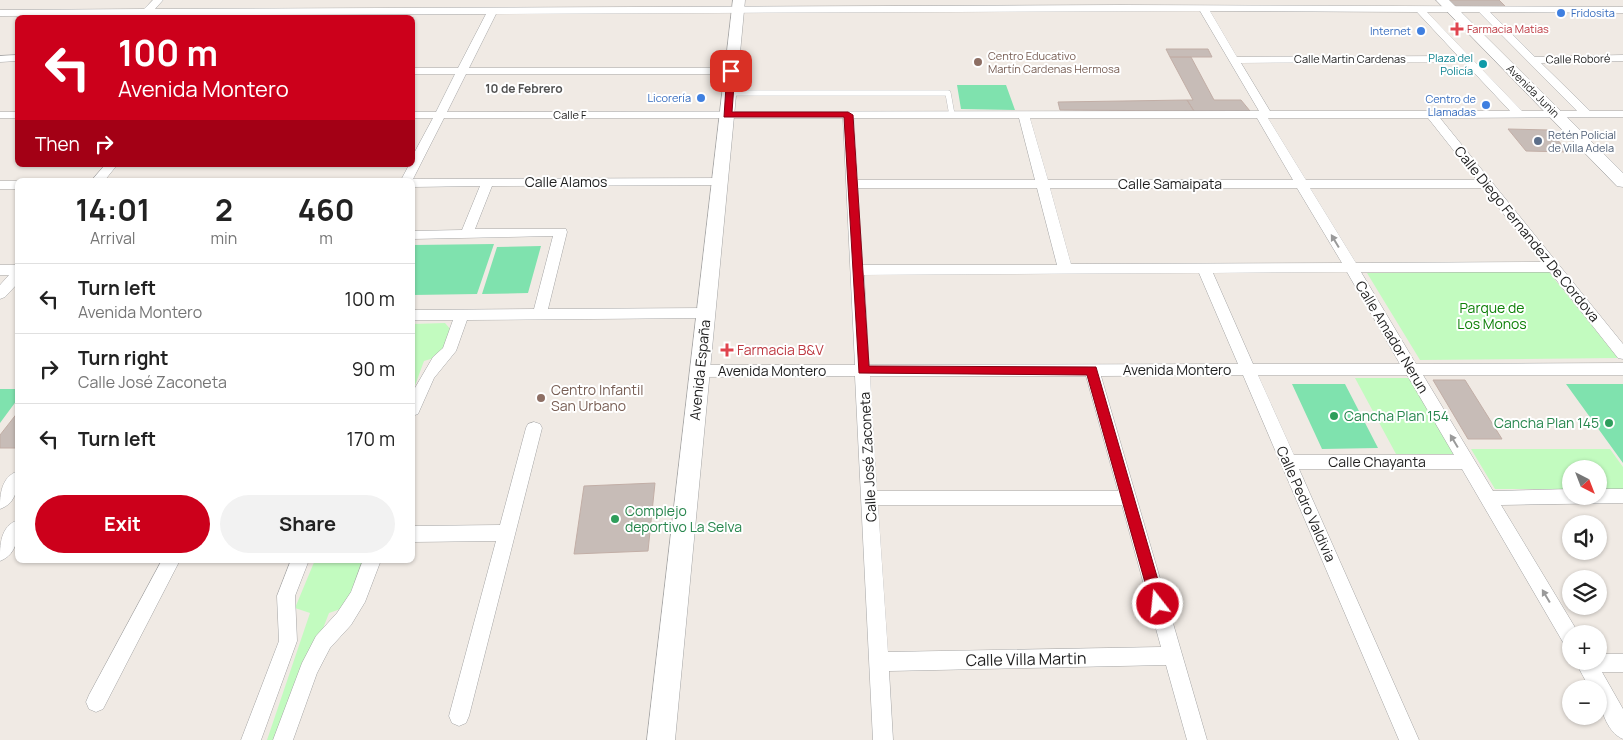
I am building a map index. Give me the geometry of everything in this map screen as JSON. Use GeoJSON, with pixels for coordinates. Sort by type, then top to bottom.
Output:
{"type":"FeatureCollection","features":[{"type":"Feature","properties":{"kind":"street"},"geometry":{"type":"LineString","coordinates":[[146,13],[158,0]]}},
{"type":"Feature","properties":{"kind":"street"},"geometry":{"type":"LineString","coordinates":[[241,15],[254,0]]}},
{"type":"Feature","properties":{"kind":"street"},"geometry":{"type":"LineString","coordinates":[[460,12],[467,0]]}},
{"type":"Feature","properties":{"kind":"street"},"geometry":{"type":"LineString","coordinates":[[647,11],[649,0]]}},
{"type":"Feature","properties":{"kind":"street"},"geometry":{"type":"LineString","coordinates":[[1261,0],[1268,9]]}},
{"type":"Feature","properties":{"kind":"street"},"geometry":{"type":"LineString","coordinates":[[1340,0],[1348,10]]}},
{"type":"Feature","properties":{"kind":"street"},"geometry":{"type":"LineString","coordinates":[[1550,0],[1562,10]]}},
{"type":"Feature","properties":{"kind":"street"},"geometry":{"type":"LineString","coordinates":[[0,13],[241,15],[647,11],[739,5],[1118,4],[1203,8],[1348,10],[1420,10],[1447,5],[1482,10],[1623,10]]}},
{"type":"Feature","properties":{"kind":"street","name":"Avenida España"},"geometry":{"type":"LineString","coordinates":[[661,740],[739,5]]}},
{"type":"Feature","properties":{"kind":"street","name":"Avenida Junin"},"geometry":{"type":"LineString","coordinates":[[1447,5],[1623,182]]}},
{"type":"Feature","properties":{"kind":"street","name":"Calle Amador Nerun"},"geometry":{"type":"LineString","coordinates":[[1203,8],[1301,184],[1563,625]]}},
{"type":"Feature","properties":{"kind":"street","name":"Avenida Junin"},"geometry":{"type":"LineString","coordinates":[[1420,10],[1518,114]]}},
{"type":"Feature","properties":{"kind":"street","name":"Avenida Junin"},"geometry":{"type":"LineString","coordinates":[[1482,10],[1587,114]]}},
{"type":"Feature","properties":{"kind":"street"},"geometry":{"type":"LineString","coordinates":[[1612,10],[1623,20]]}},
{"type":"Feature","properties":{"kind":"street"},"geometry":{"type":"LineString","coordinates":[[415,164],[492,12]]}},
{"type":"Feature","properties":{"kind":"street"},"geometry":{"type":"LineString","coordinates":[[0,58],[15,58]]}},
{"type":"Feature","properties":{"kind":"street","name":"Calle Martin Cardenas"},"geometry":{"type":"LineString","coordinates":[[1233,60],[1467,58]]}},
{"type":"Feature","properties":{"kind":"street","name":"Calle Roboré"},"geometry":{"type":"LineString","coordinates":[[1533,60],[1623,58]]}},
{"type":"Feature","properties":{"kind":"street"},"geometry":{"type":"LineString","coordinates":[[415,71],[731,71]]}},
{"type":"Feature","properties":{"kind":"street","name":"Calle Diego Fernandez De Cordova"},"geometry":{"type":"LineString","coordinates":[[1431,114],[1623,354]]}},
{"type":"Feature","properties":{"kind":"street","name":"Calle F"},"geometry":{"type":"LineString","coordinates":[[415,115],[1623,114]]}},
{"type":"Feature","properties":{"kind":"street"},"geometry":{"type":"LineString","coordinates":[[0,115],[15,115]]}},
{"type":"Feature","properties":{"kind":"street","name":"Calle José Zaconeta"},"geometry":{"type":"LineString","coordinates":[[848,115],[883,740]]}},
{"type":"Feature","properties":{"kind":"street"},"geometry":{"type":"LineString","coordinates":[[1024,115],[1065,268]]}},
{"type":"Feature","properties":{"kind":"street"},"geometry":{"type":"LineString","coordinates":[[100,178],[109,167]]}},
{"type":"Feature","properties":{"kind":"street","name":"Calle Alamos"},"geometry":{"type":"LineString","coordinates":[[415,183],[720,181]]}},
{"type":"Feature","properties":{"kind":"street"},"geometry":{"type":"LineString","coordinates":[[467,234],[487,183]]}},
{"type":"Feature","properties":{"kind":"street","name":"Calle Samaipata"},"geometry":{"type":"LineString","coordinates":[[853,184],[1487,184]]}},
{"type":"Feature","properties":{"kind":"street"},"geometry":{"type":"LineString","coordinates":[[0,185],[15,185]]}},
{"type":"Feature","properties":{"kind":"street"},"geometry":{"type":"LineString","coordinates":[[415,235],[561,232],[540,314]]}},
{"type":"Feature","properties":{"kind":"street"},"geometry":{"type":"LineString","coordinates":[[858,270],[1554,267]]}},
{"type":"Feature","properties":{"kind":"street","name":"Calle Pedro Valdivia"},"geometry":{"type":"LineString","coordinates":[[1204,268],[1408,740]]}},
{"type":"Feature","properties":{"kind":"street"},"geometry":{"type":"LineString","coordinates":[[0,270],[15,272]]}},
{"type":"Feature","properties":{"kind":"street"},"geometry":{"type":"LineString","coordinates":[[0,294],[15,276]]}},
{"type":"Feature","properties":{"kind":"street"},"geometry":{"type":"LineString","coordinates":[[415,315],[706,313]]}},
{"type":"Feature","properties":{"kind":"street"},"geometry":{"type":"LineString","coordinates":[[415,404],[428,376],[438,361],[449,351],[462,314]]}},
{"type":"Feature","properties":{"kind":"street","name":"Avenida Montero"},"geometry":{"type":"LineString","coordinates":[[700,371],[1623,369]]}},
{"type":"Feature","properties":{"kind":"street"},"geometry":{"type":"LineString","coordinates":[[1092,370],[1197,740]]}},
{"type":"Feature","properties":{"kind":"street"},"geometry":{"type":"LineString","coordinates":[[459,716],[534,428]]}},
{"type":"Feature","properties":{"kind":"street","name":"Calle Chayanta"},"geometry":{"type":"LineString","coordinates":[[1288,462],[1466,462]]}},
{"type":"Feature","properties":{"kind":"street"},"geometry":{"type":"LineString","coordinates":[[0,502],[15,482]]}},
{"type":"Feature","properties":{"kind":"street"},"geometry":{"type":"LineString","coordinates":[[1608,496],[1623,496]]}},
{"type":"Feature","properties":{"kind":"street"},"geometry":{"type":"LineString","coordinates":[[1489,498],[1562,497]]}},
{"type":"Feature","properties":{"kind":"street"},"geometry":{"type":"LineString","coordinates":[[870,498],[1128,498]]}},
{"type":"Feature","properties":{"kind":"street"},"geometry":{"type":"LineString","coordinates":[[0,553],[15,531]]}},
{"type":"Feature","properties":{"kind":"street"},"geometry":{"type":"LineString","coordinates":[[415,534],[506,533]]}},
{"type":"Feature","properties":{"kind":"street"},"geometry":{"type":"LineString","coordinates":[[96,702],[169,563]]}},
{"type":"Feature","properties":{"kind":"street"},"geometry":{"type":"LineString","coordinates":[[251,740],[288,641],[286,596],[299,563]]}},
{"type":"Feature","properties":{"kind":"street"},"geometry":{"type":"LineString","coordinates":[[283,740],[323,642],[344,619],[359,596],[371,563]]}},
{"type":"Feature","properties":{"kind":"street","name":"Calle Villa Martin"},"geometry":{"type":"LineString","coordinates":[[879,662],[1173,656]]}},
{"type":"Feature","properties":{"kind":"street"},"geometry":{"type":"LineString","coordinates":[[1607,663],[1623,663]]}},
{"type":"Feature","properties":{"kind":"street"},"geometry":{"type":"LineString","coordinates":[[1590,670],[1623,728]]}},
{"type":"Feature","properties":{"kind":"lane"},"geometry":{"type":"LineString","coordinates":[[730,93],[948,93],[952,115]]}},
{"type":"Feature","properties":{"kind":"green space"},"geometry":{"type":"Polygon","coordinates":[[[957,85],[1006,85],[1015,110],[961,109],[957,85]]]}},
{"type":"Feature","properties":{"kind":"green space"},"geometry":{"type":"Polygon","coordinates":[[[494,244],[477,294],[415,295],[415,245],[494,244]]]}},
{"type":"Feature","properties":{"kind":"green space"},"geometry":{"type":"Polygon","coordinates":[[[541,246],[528,293],[482,294],[497,247],[541,246]]]}},
{"type":"Feature","properties":{"kind":"green space","name":"Parque de Los Monos"},"geometry":{"type":"Polygon","coordinates":[[[1548,271],[1618,358],[1420,360],[1367,273],[1548,271]]]}},
{"type":"Feature","properties":{"kind":"green space"},"geometry":{"type":"Polygon","coordinates":[[[445,323],[452,331],[444,355],[424,361],[415,386],[415,324],[445,323]]]}},
{"type":"Feature","properties":{"kind":"green space"},"geometry":{"type":"Polygon","coordinates":[[[1355,378],[1410,378],[1455,454],[1396,454],[1355,378]]]}},
{"type":"Feature","properties":{"kind":"green space","name":"Cancha Plan 154"},"geometry":{"type":"Polygon","coordinates":[[[1292,384],[1345,384],[1378,448],[1322,449],[1292,384]]]}},
{"type":"Feature","properties":{"kind":"green space","name":"Cancha Plan 145"},"geometry":{"type":"Polygon","coordinates":[[[1566,384],[1623,384],[1623,463],[1566,384]]]}},
{"type":"Feature","properties":{"kind":"green space"},"geometry":{"type":"Polygon","coordinates":[[[0,389],[15,389],[15,403],[0,423],[0,389]]]}},
{"type":"Feature","properties":{"kind":"green space"},"geometry":{"type":"Polygon","coordinates":[[[1471,449],[1610,449],[1623,467],[1623,489],[1608,489],[1608,460],[1562,460],[1562,489],[1495,489],[1471,449]]]}},
{"type":"Feature","properties":{"kind":"green space"},"geometry":{"type":"Polygon","coordinates":[[[314,563],[368,563],[352,605],[329,613],[280,740],[267,740],[310,613],[295,608],[314,563]]]}},
{"type":"Feature","properties":{"kind":"building"},"geometry":{"type":"Polygon","coordinates":[[[1443,0],[1499,0],[1507,8],[1450,8],[1443,0]]]}},
{"type":"Feature","properties":{"kind":"building"},"geometry":{"type":"Polygon","coordinates":[[[1166,49],[1208,49],[1212,57],[1170,57],[1166,49]]]}},
{"type":"Feature","properties":{"kind":"building"},"geometry":{"type":"Polygon","coordinates":[[[1170,57],[1191,57],[1214,100],[1241,100],[1250,111],[1194,111],[1187,100],[1193,100],[1170,57]]]}},
{"type":"Feature","properties":{"kind":"building"},"geometry":{"type":"Polygon","coordinates":[[[1187,100],[1194,111],[1060,110],[1058,102],[1187,100]]]}},
{"type":"Feature","properties":{"kind":"building","name":"Retén Policial de Villa Adela"},"geometry":{"type":"Polygon","coordinates":[[[1508,129],[1549,130],[1568,152],[1526,151],[1508,129]]]}},
{"type":"Feature","properties":{"kind":"building"},"geometry":{"type":"Polygon","coordinates":[[[1433,380],[1465,380],[1502,439],[1468,439],[1433,380]]]}},
{"type":"Feature","properties":{"kind":"building"},"geometry":{"type":"Polygon","coordinates":[[[15,416],[15,448],[0,448],[0,435],[15,416]]]}},
{"type":"Feature","properties":{"kind":"building","name":"Complejo deportivo La Selva"},"geometry":{"type":"Polygon","coordinates":[[[655,483],[648,551],[574,554],[584,486],[655,483]]]}},
{"type":"Feature","properties":{"kind":"place","name":"Fridosita"},"geometry":{"type":"Point","coordinates":[1561,13]}},
{"type":"Feature","properties":{"kind":"place","name":"Farmacia Matias"},"geometry":{"type":"Point","coordinates":[1457,29]}},
{"type":"Feature","properties":{"kind":"place","name":"Internet"},"geometry":{"type":"Point","coordinates":[1421,31]}},
{"type":"Feature","properties":{"kind":"place","name":"Centro Educativo Martín Cardenas Hermosa"},"geometry":{"type":"Point","coordinates":[978,62]}},
{"type":"Feature","properties":{"kind":"place","name":"Plaza del Policía"},"geometry":{"type":"Point","coordinates":[1483,64]}},
{"type":"Feature","properties":{"kind":"place","name":"Licorería"},"geometry":{"type":"Point","coordinates":[701,98]}},
{"type":"Feature","properties":{"kind":"place","name":"Centro de Llamadas"},"geometry":{"type":"Point","coordinates":[1486,105]}},
{"type":"Feature","properties":{"kind":"place","name":"Retén Policial de Villa Adela"},"geometry":{"type":"Point","coordinates":[1538,141]}},
{"type":"Feature","properties":{"kind":"place","name":"Farmacia B&V"},"geometry":{"type":"Point","coordinates":[727,350]}},
{"type":"Feature","properties":{"kind":"place","name":"Centro Infantil San Urbano"},"geometry":{"type":"Point","coordinates":[541,398]}},
{"type":"Feature","properties":{"kind":"place","name":"Cancha Plan 154"},"geometry":{"type":"Point","coordinates":[1334,416]}},
{"type":"Feature","properties":{"kind":"place","name":"Cancha Plan 145"},"geometry":{"type":"Point","coordinates":[1609,423]}},
{"type":"Feature","properties":{"kind":"place","name":"Complejo deportivo La Selva"},"geometry":{"type":"Point","coordinates":[615,519]}},
{"type":"Feature","properties":{"kind":"district","name":"10 de Febrero"},"geometry":{"type":"Point","coordinates":[524,89]}},
{"type":"Feature","properties":{"kind":"route"},"geometry":{"type":"LineString","coordinates":[[731,71],[727,115],[848,115],[863,370],[1092,370],[1158,604]]}}]}
